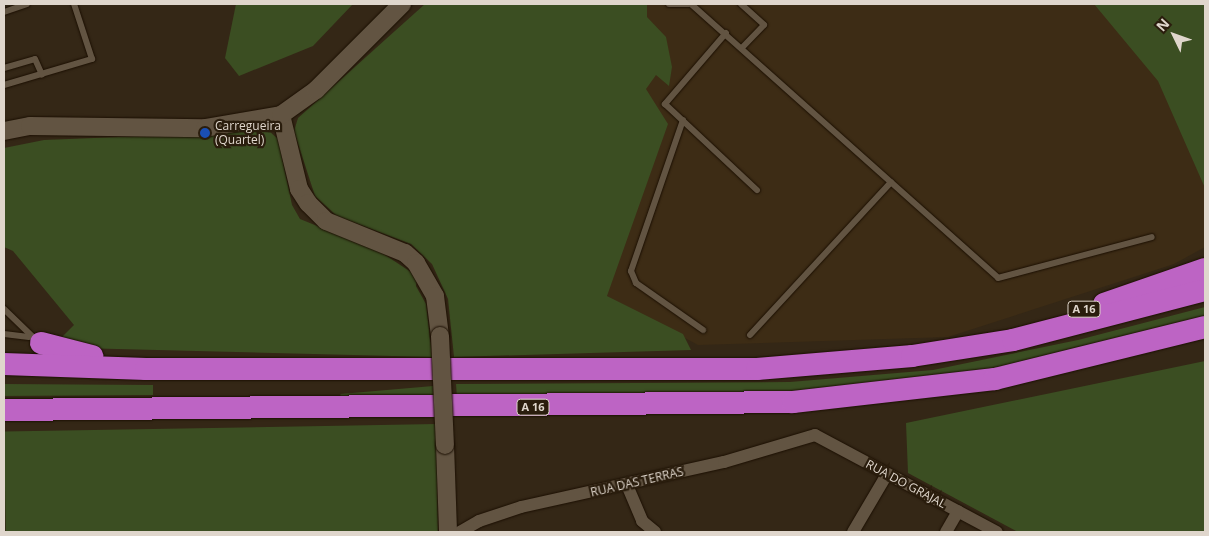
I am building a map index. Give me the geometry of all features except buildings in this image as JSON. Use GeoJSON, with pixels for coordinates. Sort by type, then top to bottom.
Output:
{"type":"FeatureCollection","features":[{"type":"Feature","properties":{"kind":"highway","name":"A 16"},"geometry":{"type":"LineString","coordinates":[[964,348],[1205,269]]}},
{"type":"Feature","properties":{"kind":"highway","name":"A 16"},"geometry":{"type":"LineString","coordinates":[[4,364],[146,369],[674,372],[834,364],[964,348],[1065,329],[1205,290]]}},
{"type":"Feature","properties":{"kind":"highway","name":"A 16"},"geometry":{"type":"LineString","coordinates":[[5,410],[793,402],[943,387],[1060,366],[1205,327]]}},
{"type":"Feature","properties":{"kind":"highway"},"geometry":{"type":"LineString","coordinates":[[35,340],[74,355],[121,358],[146,369]]}},
{"type":"Feature","properties":{"kind":"highway","name":"A 16"},"geometry":{"type":"LineString","coordinates":[[1060,366],[1139,360],[1205,343]]}},
{"type":"Feature","properties":{"kind":"street"},"geometry":{"type":"LineString","coordinates":[[4,131],[30,126],[214,127],[281,115],[316,90],[402,4]]}},
{"type":"Feature","properties":{"kind":"street"},"geometry":{"type":"LineString","coordinates":[[281,115],[298,189],[308,204],[326,221],[405,254],[416,263],[435,296],[440,336],[448,532]]}},
{"type":"Feature","properties":{"kind":"street","name":"RUA DO GRAJAL"},"geometry":{"type":"LineString","coordinates":[[815,435],[886,476],[997,532]]}},
{"type":"Feature","properties":{"kind":"street","name":"RUA DAS TERRAS"},"geometry":{"type":"LineString","coordinates":[[460,532],[479,520],[521,507],[627,485],[815,435]]}},
{"type":"Feature","properties":{"kind":"street"},"geometry":{"type":"LineString","coordinates":[[853,532],[886,476]]}},
{"type":"Feature","properties":{"kind":"street"},"geometry":{"type":"LineString","coordinates":[[627,485],[642,522],[656,532]]}},
{"type":"Feature","properties":{"kind":"street"},"geometry":{"type":"LineString","coordinates":[[946,532],[958,512]]}},
{"type":"Feature","properties":{"kind":"lane"},"geometry":{"type":"LineString","coordinates":[[4,12],[27,4]]}},
{"type":"Feature","properties":{"kind":"lane"},"geometry":{"type":"LineString","coordinates":[[4,85],[92,59],[74,4]]}},
{"type":"Feature","properties":{"kind":"lane"},"geometry":{"type":"LineString","coordinates":[[670,4],[690,4],[726,33],[998,278],[1152,237]]}},
{"type":"Feature","properties":{"kind":"lane"},"geometry":{"type":"LineString","coordinates":[[741,4],[764,25],[742,48]]}},
{"type":"Feature","properties":{"kind":"lane"},"geometry":{"type":"LineString","coordinates":[[726,33],[666,104],[757,190]]}},
{"type":"Feature","properties":{"kind":"lane"},"geometry":{"type":"LineString","coordinates":[[4,68],[35,59],[42,75]]}},
{"type":"Feature","properties":{"kind":"lane"},"geometry":{"type":"LineString","coordinates":[[683,120],[631,271],[636,283],[703,330]]}},
{"type":"Feature","properties":{"kind":"lane"},"geometry":{"type":"LineString","coordinates":[[750,335],[890,182]]}},
{"type":"Feature","properties":{"kind":"lane"},"geometry":{"type":"LineString","coordinates":[[4,309],[35,340]]}},
{"type":"Feature","properties":{"kind":"lane"},"geometry":{"type":"LineString","coordinates":[[4,334],[35,340]]}},
{"type":"Feature","properties":{"kind":"shaded area"},"geometry":{"type":"Polygon","coordinates":[[[579,4],[1171,4],[1205,89],[1205,247],[1174,264],[948,337],[698,345],[607,296],[579,4]]]}},
{"type":"Feature","properties":{"kind":"green space"},"geometry":{"type":"Polygon","coordinates":[[[236,4],[353,4],[313,46],[239,76],[225,58],[236,4]]]}},
{"type":"Feature","properties":{"kind":"green space"},"geometry":{"type":"Polygon","coordinates":[[[425,4],[647,4],[647,17],[666,37],[672,67],[669,86],[656,75],[646,89],[668,124],[607,296],[683,334],[691,350],[454,357],[448,299],[432,264],[411,244],[337,216],[315,196],[294,131],[298,118],[425,4]]]}},
{"type":"Feature","properties":{"kind":"green space"},"geometry":{"type":"Polygon","coordinates":[[[1094,4],[1205,4],[1205,188],[1158,81],[1094,4]]]}},
{"type":"Feature","properties":{"kind":"green space"},"geometry":{"type":"Polygon","coordinates":[[[269,131],[278,139],[292,205],[300,219],[379,251],[417,276],[416,286],[426,304],[432,357],[78,348],[57,342],[74,325],[13,251],[4,247],[4,148],[44,140],[269,131]]]}},
{"type":"Feature","properties":{"kind":"green space"},"geometry":{"type":"Polygon","coordinates":[[[1205,307],[1205,318],[1143,337],[934,381],[807,393],[457,398],[456,384],[790,382],[933,370],[1078,340],[1205,307]]]}},
{"type":"Feature","properties":{"kind":"green space"},"geometry":{"type":"Polygon","coordinates":[[[1205,361],[1205,532],[1018,532],[908,473],[906,423],[1205,361]]]}},
{"type":"Feature","properties":{"kind":"green space"},"geometry":{"type":"Polygon","coordinates":[[[4,384],[153,385],[153,395],[4,396],[4,384]]]}},
{"type":"Feature","properties":{"kind":"green space"},"geometry":{"type":"Polygon","coordinates":[[[433,386],[434,397],[341,405],[340,394],[433,386]]]}},
{"type":"Feature","properties":{"kind":"green space"},"geometry":{"type":"Polygon","coordinates":[[[436,424],[438,532],[6,532],[4,432],[436,424]]]}},
{"type":"Feature","properties":{"kind":"place","name":"Carregueira (Quartel)"},"geometry":{"type":"Point","coordinates":[205,133]}}]}
